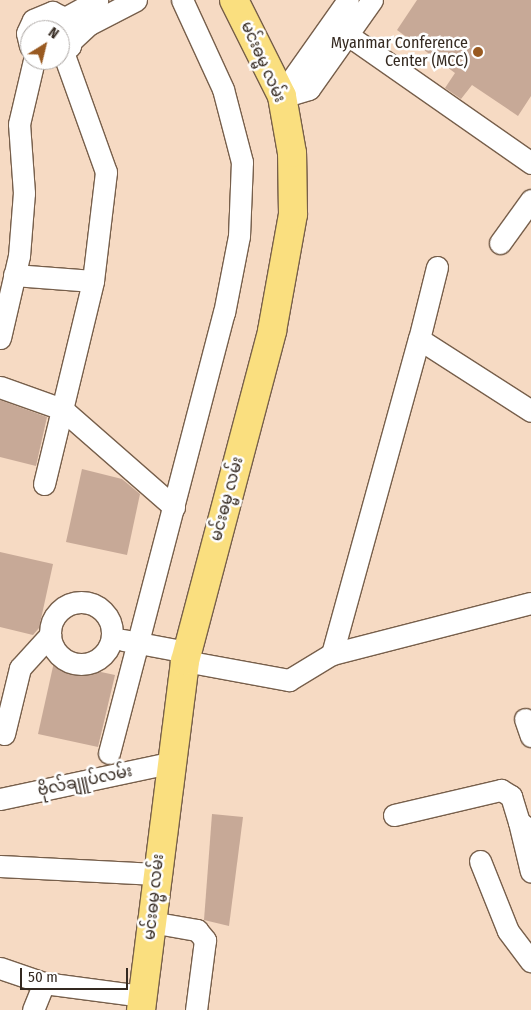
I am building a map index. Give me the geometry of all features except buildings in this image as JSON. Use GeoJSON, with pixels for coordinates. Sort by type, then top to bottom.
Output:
{"type":"FeatureCollection","features":[{"type":"Feature","properties":{"kind":"main road","name":"မင်းဓမ္မ လမ်း"},"geometry":{"type":"LineString","coordinates":[[142,1003],[170,763],[186,656],[272,332],[293,214],[292,153],[286,101],[234,0]]}},
{"type":"Feature","properties":{"kind":"street"},"geometry":{"type":"LineString","coordinates":[[31,20],[35,8],[52,12],[65,18],[97,0]]}},
{"type":"Feature","properties":{"kind":"street"},"geometry":{"type":"LineString","coordinates":[[70,44],[88,25],[136,0]]}},
{"type":"Feature","properties":{"kind":"street"},"geometry":{"type":"LineString","coordinates":[[109,753],[135,642],[174,507],[230,284],[239,236],[242,162],[223,89],[182,0]]}},
{"type":"Feature","properties":{"kind":"street"},"geometry":{"type":"LineString","coordinates":[[339,30],[348,0]]}},
{"type":"Feature","properties":{"kind":"street"},"geometry":{"type":"LineString","coordinates":[[286,101],[290,82],[339,30],[372,0]]}},
{"type":"Feature","properties":{"kind":"street"},"geometry":{"type":"LineString","coordinates":[[381,0],[388,0]]}},
{"type":"Feature","properties":{"kind":"street"},"geometry":{"type":"LineString","coordinates":[[339,30],[527,153]]}},
{"type":"Feature","properties":{"kind":"street"},"geometry":{"type":"LineString","coordinates":[[44,484],[93,281],[106,172],[70,64]]}},
{"type":"Feature","properties":{"kind":"street"},"geometry":{"type":"LineString","coordinates":[[0,338],[14,275],[24,194],[19,124],[32,70]]}},
{"type":"Feature","properties":{"kind":"street"},"geometry":{"type":"LineString","coordinates":[[500,242],[531,200]]}},
{"type":"Feature","properties":{"kind":"street"},"geometry":{"type":"LineString","coordinates":[[332,654],[437,267]]}},
{"type":"Feature","properties":{"kind":"street"},"geometry":{"type":"LineString","coordinates":[[14,275],[93,281]]}},
{"type":"Feature","properties":{"kind":"street"},"geometry":{"type":"LineString","coordinates":[[419,338],[531,411]]}},
{"type":"Feature","properties":{"kind":"street"},"geometry":{"type":"LineString","coordinates":[[0,387],[62,409],[174,507]]}},
{"type":"Feature","properties":{"kind":"street"},"geometry":{"type":"LineString","coordinates":[[4,734],[20,668],[50,635],[58,612],[80,602],[96,606],[110,619],[112,638],[101,657],[81,665],[60,657],[50,635]]}},
{"type":"Feature","properties":{"kind":"street"},"geometry":{"type":"LineString","coordinates":[[112,638],[289,680],[332,654],[531,603]]}},
{"type":"Feature","properties":{"kind":"street","name":"ဗိုလ်ချူပ်လမ်း"},"geometry":{"type":"LineString","coordinates":[[0,799],[170,763]]}},
{"type":"Feature","properties":{"kind":"street"},"geometry":{"type":"LineString","coordinates":[[394,815],[502,790],[511,796],[525,826],[531,872]]}},
{"type":"Feature","properties":{"kind":"street"},"geometry":{"type":"LineString","coordinates":[[480,861],[508,931],[531,961]]}},
{"type":"Feature","properties":{"kind":"street"},"geometry":{"type":"LineString","coordinates":[[0,866],[156,874]]}},
{"type":"Feature","properties":{"kind":"street"},"geometry":{"type":"LineString","coordinates":[[151,922],[197,930],[206,940],[196,1010]]}},
{"type":"Feature","properties":{"kind":"street"},"geometry":{"type":"LineString","coordinates":[[0,968],[44,983],[142,1003]]}},
{"type":"Feature","properties":{"kind":"street"},"geometry":{"type":"LineString","coordinates":[[33,1010],[44,983]]}},
{"type":"Feature","properties":{"kind":"place","name":"Myanmar Conference Center (MCC)"},"geometry":{"type":"Point","coordinates":[478,52]}}]}
